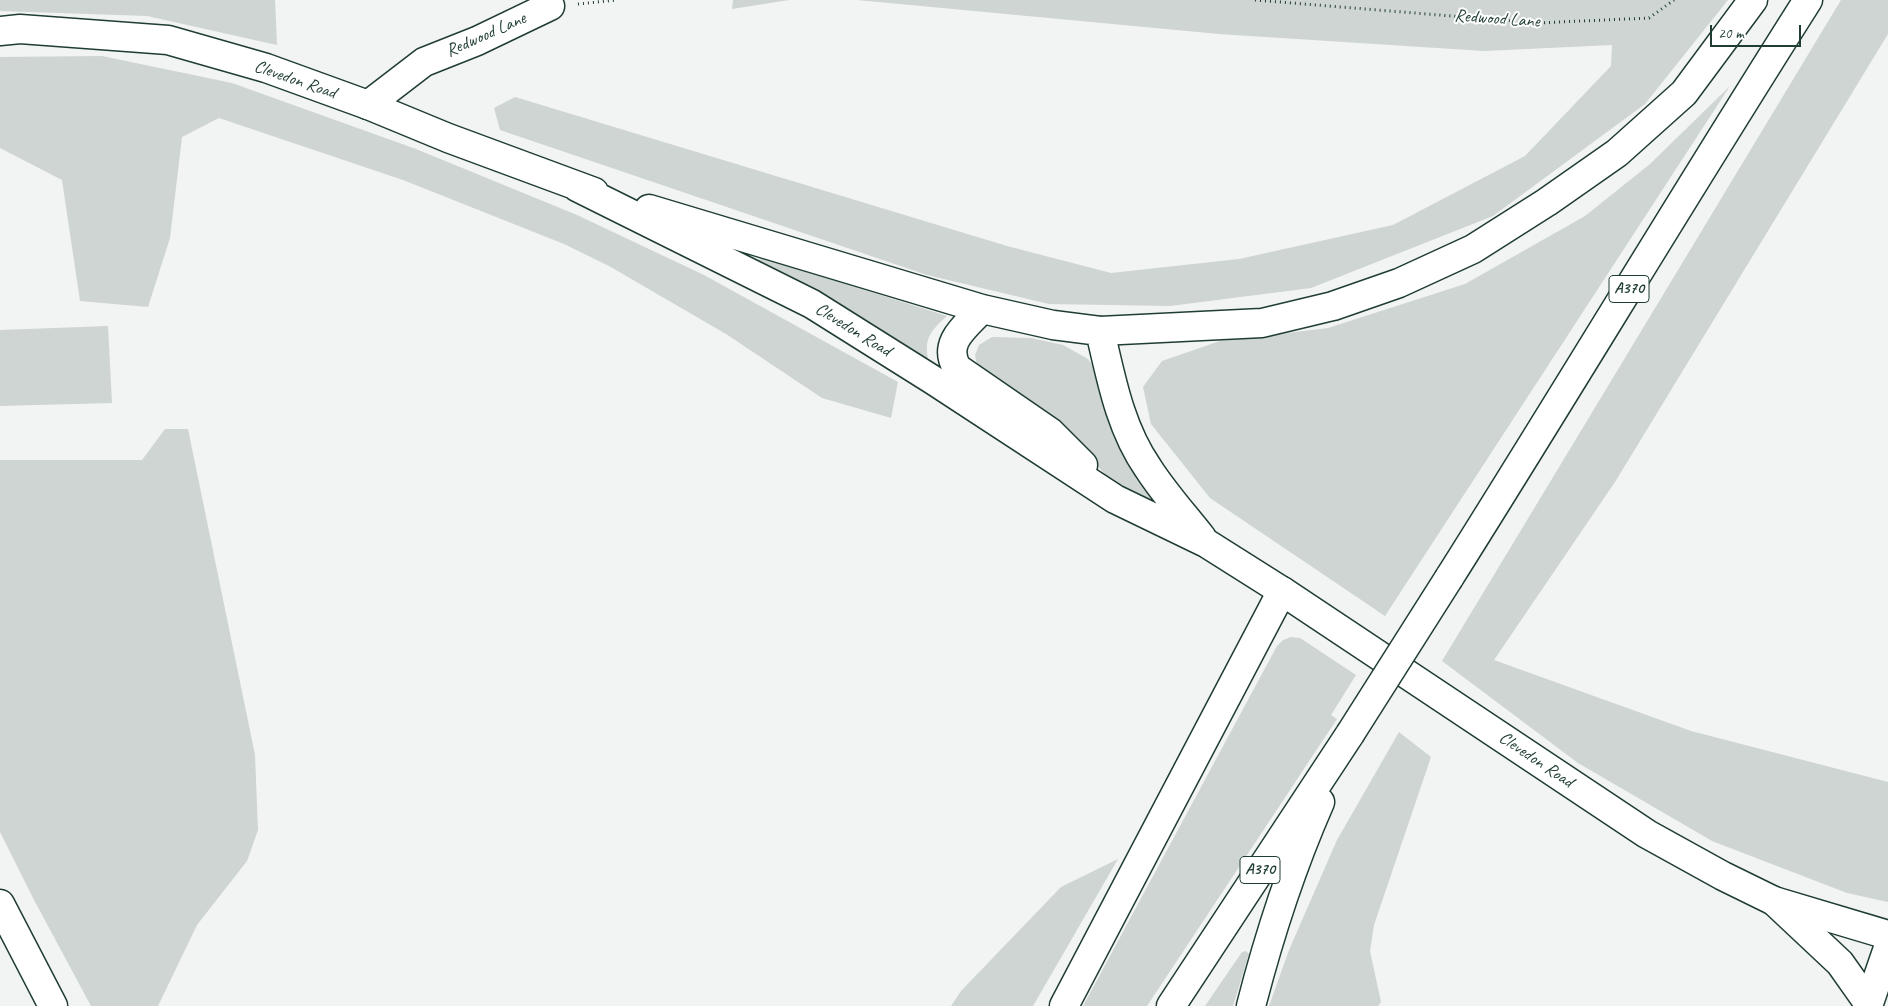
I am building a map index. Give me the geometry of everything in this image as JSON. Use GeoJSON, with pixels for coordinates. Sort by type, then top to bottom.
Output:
{"type":"FeatureCollection","features":[{"type":"Feature","properties":{"kind":"main road"},"geometry":{"type":"LineString","coordinates":[[1100,331],[1262,323],[1342,303],[1399,283],[1473,249],[1547,202],[1617,154],[1684,93],[1753,0]]}},
{"type":"Feature","properties":{"kind":"main road","name":"A370"},"geometry":{"type":"LineString","coordinates":[[1171,1006],[1450,578],[1551,417],[1731,121],[1808,0]]}},
{"type":"Feature","properties":{"kind":"main road","name":"Redwood Lane"},"geometry":{"type":"LineString","coordinates":[[368,105],[424,62],[477,41],[550,6]]}},
{"type":"Feature","properties":{"kind":"main road","name":"Clevedon Road"},"geometry":{"type":"LineString","coordinates":[[0,31],[20,29],[168,40],[266,68],[368,105],[448,138],[577,187],[982,309],[1053,325],[1100,331],[1111,379],[1126,428],[1147,468],[1206,543]]}},
{"type":"Feature","properties":{"kind":"main road","name":"Clevedon Road"},"geometry":{"type":"LineString","coordinates":[[577,187],[812,304],[933,380],[1115,499],[1206,543],[1282,591],[1648,834],[1723,876],[1774,901],[1888,935]]}},
{"type":"Feature","properties":{"kind":"main road","name":"Clevedon Road"},"geometry":{"type":"LineString","coordinates":[[982,309],[958,335],[951,347],[951,359],[957,368],[1050,432],[1066,446],[1115,499]]}},
{"type":"Feature","properties":{"kind":"main road"},"geometry":{"type":"LineString","coordinates":[[1064,1006],[1282,591]]}},
{"type":"Feature","properties":{"kind":"main road"},"geometry":{"type":"LineString","coordinates":[[1251,1006],[1272,929],[1303,842],[1350,734]]}},
{"type":"Feature","properties":{"kind":"main road"},"geometry":{"type":"LineString","coordinates":[[1774,901],[1840,963],[1869,1005]]}},
{"type":"Feature","properties":{"kind":"main road"},"geometry":{"type":"LineString","coordinates":[[0,904],[53,1006]]}},
{"type":"Feature","properties":{"kind":"main road"},"geometry":{"type":"LineString","coordinates":[[1869,1005],[1888,948]]}},
{"type":"Feature","properties":{"kind":"path"},"geometry":{"type":"LineString","coordinates":[[550,6],[617,0]]}},
{"type":"Feature","properties":{"kind":"path","name":"Redwood Lane"},"geometry":{"type":"LineString","coordinates":[[1255,0],[1537,23],[1649,18],[1674,0]]}},
{"type":"Feature","properties":{"kind":"shaded area"},"geometry":{"type":"Polygon","coordinates":[[[0,0],[275,0],[277,45],[147,16],[0,11],[0,0]]]}},
{"type":"Feature","properties":{"kind":"shaded area"},"geometry":{"type":"Polygon","coordinates":[[[733,0],[789,0],[732,9],[733,0]]]}},
{"type":"Feature","properties":{"kind":"shaded area"},"geometry":{"type":"Polygon","coordinates":[[[857,0],[1728,0],[1645,104],[1493,216],[1311,288],[1170,306],[1049,304],[927,275],[500,130],[494,108],[515,97],[1007,246],[1111,273],[1239,259],[1393,225],[1525,156],[1611,66],[1612,45],[1484,51],[1219,34],[857,0]]]}},
{"type":"Feature","properties":{"kind":"shaded area"},"geometry":{"type":"Polygon","coordinates":[[[1841,0],[1888,0],[1888,34],[1615,482],[1494,660],[1691,731],[1888,782],[1888,902],[1847,893],[1712,841],[1578,763],[1442,661],[1841,0]]]}},
{"type":"Feature","properties":{"kind":"shaded area"},"geometry":{"type":"Polygon","coordinates":[[[102,56],[232,83],[416,149],[577,215],[704,275],[898,382],[891,418],[822,398],[726,334],[609,266],[564,244],[403,180],[219,118],[182,137],[170,238],[148,307],[80,301],[62,180],[0,148],[0,57],[102,56]]]}},
{"type":"Feature","properties":{"kind":"shaded area"},"geometry":{"type":"Polygon","coordinates":[[[1730,86],[1385,616],[1210,498],[1151,424],[1143,387],[1162,361],[1220,341],[1328,328],[1465,284],[1585,216],[1650,164],[1730,86]]]}},
{"type":"Feature","properties":{"kind":"shaded area"},"geometry":{"type":"Polygon","coordinates":[[[763,258],[947,316],[929,336],[927,354],[929,362],[757,267],[756,260],[763,258]]]}},
{"type":"Feature","properties":{"kind":"shaded area"},"geometry":{"type":"Polygon","coordinates":[[[108,326],[112,403],[0,406],[0,330],[108,326]]]}},
{"type":"Feature","properties":{"kind":"shaded area"},"geometry":{"type":"Polygon","coordinates":[[[992,337],[1031,338],[1063,345],[1088,359],[1102,380],[1169,512],[1136,496],[1109,479],[1062,425],[1036,405],[993,382],[978,370],[975,355],[979,345],[992,337]]]}},
{"type":"Feature","properties":{"kind":"shaded area"},"geometry":{"type":"Polygon","coordinates":[[[165,429],[188,429],[255,755],[258,830],[247,861],[197,925],[158,1006],[91,1006],[0,832],[0,460],[142,460],[165,429]]]}},
{"type":"Feature","properties":{"kind":"shaded area"},"geometry":{"type":"Polygon","coordinates":[[[1291,637],[1300,638],[1356,675],[1331,715],[1337,719],[1147,1006],[1083,1006],[1277,646],[1283,640],[1291,637]]]}},
{"type":"Feature","properties":{"kind":"shaded area"},"geometry":{"type":"Polygon","coordinates":[[[1399,732],[1431,757],[1374,925],[1370,951],[1381,1002],[1378,1006],[1269,1006],[1289,950],[1337,840],[1399,732]]]}},
{"type":"Feature","properties":{"kind":"shaded area"},"geometry":{"type":"Polygon","coordinates":[[[1118,859],[1033,1006],[951,1006],[961,991],[1061,887],[1118,859]]]}},
{"type":"Feature","properties":{"kind":"shaded area"},"geometry":{"type":"Polygon","coordinates":[[[1246,951],[1249,954],[1233,1006],[1205,1006],[1242,952],[1246,951]]]}}]}
